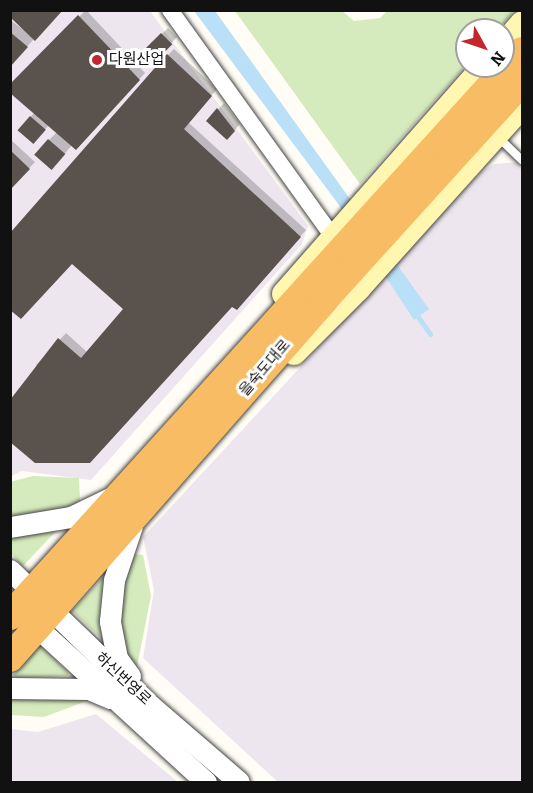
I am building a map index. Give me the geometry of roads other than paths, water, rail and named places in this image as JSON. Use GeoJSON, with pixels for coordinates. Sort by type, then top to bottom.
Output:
{"type":"FeatureCollection","features":[{"type":"Feature","properties":{"kind":"highway","name":"을숙도대로"},"geometry":{"type":"LineString","coordinates":[[10,658],[27,610],[137,496],[522,51]]}},
{"type":"Feature","properties":{"kind":"highway","name":"을숙도대로"},"geometry":{"type":"LineString","coordinates":[[250,368],[522,81]]}},
{"type":"Feature","properties":{"kind":"main road"},"geometry":{"type":"LineString","coordinates":[[250,368],[271,311],[473,78]]}},
{"type":"Feature","properties":{"kind":"main road"},"geometry":{"type":"LineString","coordinates":[[250,368],[288,358],[358,289],[522,106]]}},
{"type":"Feature","properties":{"kind":"street"},"geometry":{"type":"LineString","coordinates":[[170,10],[333,237]]}},
{"type":"Feature","properties":{"kind":"street"},"geometry":{"type":"LineString","coordinates":[[10,527],[71,517],[137,496]]}},
{"type":"Feature","properties":{"kind":"street"},"geometry":{"type":"LineString","coordinates":[[137,496],[114,580],[110,621],[117,658],[151,706]]}},
{"type":"Feature","properties":{"kind":"street","name":"하신번영로"},"geometry":{"type":"LineString","coordinates":[[10,570],[27,610],[206,783]]}},
{"type":"Feature","properties":{"kind":"street","name":"하신번영로"},"geometry":{"type":"LineString","coordinates":[[27,610],[151,706],[239,783]]}},
{"type":"Feature","properties":{"kind":"street"},"geometry":{"type":"LineString","coordinates":[[10,688],[89,689],[121,702]]}},
{"type":"Feature","properties":{"kind":"lane"},"geometry":{"type":"LineString","coordinates":[[496,136],[522,160]]}},
{"type":"Feature","properties":{"kind":"water"},"geometry":{"type":"Polygon","coordinates":[[[194,11],[215,11],[429,309],[414,320],[339,205],[194,11]]]}},
{"type":"Feature","properties":{"kind":"waterway"},"geometry":{"type":"LineString","coordinates":[[414,311],[430,334]]}},
{"type":"Feature","properties":{"kind":"place","name":"다원산업"},"geometry":{"type":"Point","coordinates":[97,60]}}]}
